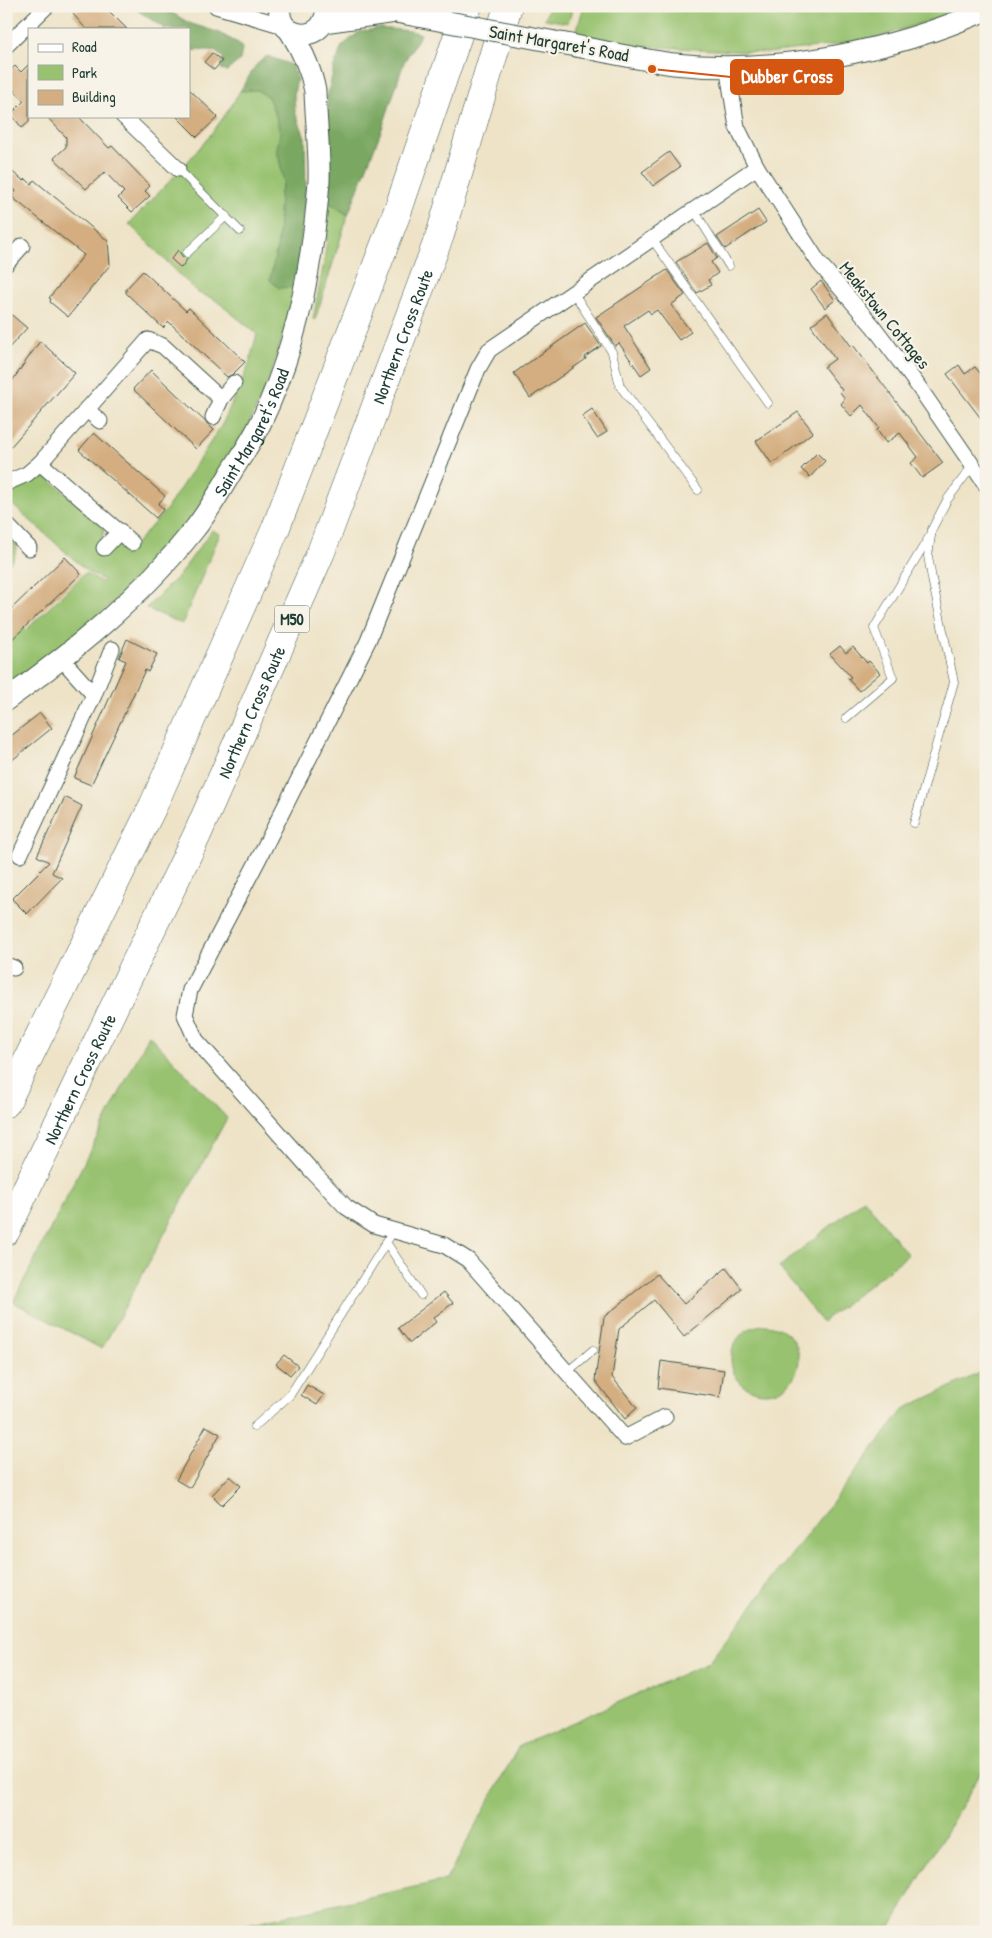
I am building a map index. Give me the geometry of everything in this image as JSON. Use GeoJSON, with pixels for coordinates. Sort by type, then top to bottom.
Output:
{"type":"FeatureCollection","features":[{"type":"Feature","properties":{"kind":"highway"},"geometry":{"type":"LineString","coordinates":[[6,1103],[152,806],[275,530],[398,210],[468,6]]}},
{"type":"Feature","properties":{"kind":"highway","name":"Northern Cross Route"},"geometry":{"type":"LineString","coordinates":[[6,1231],[197,835],[321,552],[387,381],[440,235],[508,6]]}},
{"type":"Feature","properties":{"kind":"main road","name":"Saint Margaret's Road"},"geometry":{"type":"LineString","coordinates":[[370,6],[674,64],[727,66],[824,59],[919,36],[986,10]]}},
{"type":"Feature","properties":{"kind":"main road","name":"Saint Margaret's Road"},"geometry":{"type":"LineString","coordinates":[[312,77],[314,52],[323,19],[396,12]]}},
{"type":"Feature","properties":{"kind":"main road"},"geometry":{"type":"LineString","coordinates":[[285,21],[298,34],[306,34],[323,19]]}},
{"type":"Feature","properties":{"kind":"main road","name":"Saint Margaret's Road"},"geometry":{"type":"LineString","coordinates":[[6,700],[105,623],[137,593],[194,531],[224,486],[261,423],[283,368],[298,321],[312,253],[319,179],[315,91],[312,77],[302,51],[285,21]]}},
{"type":"Feature","properties":{"kind":"street"},"geometry":{"type":"LineString","coordinates":[[6,46],[29,27],[47,6]]}},
{"type":"Feature","properties":{"kind":"street"},"geometry":{"type":"LineString","coordinates":[[216,6],[285,21]]}},
{"type":"Feature","properties":{"kind":"street"},"geometry":{"type":"LineString","coordinates":[[248,14],[274,6]]}},
{"type":"Feature","properties":{"kind":"street","name":"Meakstown Cottages"},"geometry":{"type":"LineString","coordinates":[[727,66],[737,127],[757,167],[819,263],[878,333],[916,383],[984,480]]}},
{"type":"Feature","properties":{"kind":"street"},"geometry":{"type":"LineString","coordinates":[[125,118],[178,169]]}},
{"type":"Feature","properties":{"kind":"street"},"geometry":{"type":"LineString","coordinates":[[665,1417],[625,1438],[468,1260],[444,1245],[390,1236],[346,1207],[196,1040],[185,1015],[190,990],[258,860],[368,641],[478,369],[489,350],[757,167]]}},
{"type":"Feature","properties":{"kind":"street"},"geometry":{"type":"LineString","coordinates":[[6,264],[22,246]]}},
{"type":"Feature","properties":{"kind":"street"},"geometry":{"type":"LineString","coordinates":[[6,483],[27,474],[40,462],[148,340],[163,346],[221,399]]}},
{"type":"Feature","properties":{"kind":"street"},"geometry":{"type":"LineString","coordinates":[[213,417],[221,399],[234,383]]}},
{"type":"Feature","properties":{"kind":"street"},"geometry":{"type":"LineString","coordinates":[[86,409],[100,421]]}},
{"type":"Feature","properties":{"kind":"street"},"geometry":{"type":"LineString","coordinates":[[40,462],[132,543]]}},
{"type":"Feature","properties":{"kind":"street"},"geometry":{"type":"LineString","coordinates":[[6,524],[29,548]]}},
{"type":"Feature","properties":{"kind":"street"},"geometry":{"type":"LineString","coordinates":[[104,548],[120,531]]}},
{"type":"Feature","properties":{"kind":"street"},"geometry":{"type":"LineString","coordinates":[[20,855],[94,695],[112,648]]}},
{"type":"Feature","properties":{"kind":"street"},"geometry":{"type":"LineString","coordinates":[[61,658],[94,695]]}},
{"type":"Feature","properties":{"kind":"lane"},"geometry":{"type":"LineString","coordinates":[[178,169],[240,230]]}},
{"type":"Feature","properties":{"kind":"lane"},"geometry":{"type":"LineString","coordinates":[[694,210],[729,266]]}},
{"type":"Feature","properties":{"kind":"lane"},"geometry":{"type":"LineString","coordinates":[[187,253],[226,216]]}},
{"type":"Feature","properties":{"kind":"lane"},"geometry":{"type":"LineString","coordinates":[[652,239],[768,403]]}},
{"type":"Feature","properties":{"kind":"lane"},"geometry":{"type":"LineString","coordinates":[[573,292],[612,352],[620,386],[698,490]]}},
{"type":"Feature","properties":{"kind":"lane"},"geometry":{"type":"LineString","coordinates":[[846,718],[893,678],[874,628],[932,533],[947,500],[973,465]]}},
{"type":"Feature","properties":{"kind":"lane"},"geometry":{"type":"LineString","coordinates":[[914,823],[954,682],[928,556],[932,533]]}},
{"type":"Feature","properties":{"kind":"lane"},"geometry":{"type":"LineString","coordinates":[[390,1236],[421,1295]]}},
{"type":"Feature","properties":{"kind":"lane"},"geometry":{"type":"LineString","coordinates":[[254,1427],[290,1395],[390,1236]]}},
{"type":"Feature","properties":{"kind":"lane"},"geometry":{"type":"LineString","coordinates":[[567,1372],[593,1350]]}},
{"type":"Feature","properties":{"kind":"green space"},"geometry":{"type":"Polygon","coordinates":[[[131,6],[161,6],[189,23],[217,32],[240,44],[242,49],[240,60],[227,71],[222,70],[221,64],[224,59],[219,54],[211,50],[190,50],[190,28],[164,28],[131,6]]]}},
{"type":"Feature","properties":{"kind":"green space"},"geometry":{"type":"Polygon","coordinates":[[[549,6],[573,6],[568,23],[545,19],[549,6]]]}},
{"type":"Feature","properties":{"kind":"green space"},"geometry":{"type":"Polygon","coordinates":[[[584,6],[969,6],[867,41],[768,53],[641,46],[576,33],[584,6]]]}},
{"type":"Feature","properties":{"kind":"green space"},"geometry":{"type":"Polygon","coordinates":[[[380,28],[411,31],[421,34],[404,62],[383,126],[348,215],[327,201],[330,170],[327,98],[334,67],[342,46],[359,32],[380,28]]]}},
{"type":"Feature","properties":{"kind":"green space"},"geometry":{"type":"Polygon","coordinates":[[[267,56],[292,65],[297,79],[294,94],[295,112],[305,137],[306,188],[297,281],[291,287],[279,288],[270,280],[278,243],[280,192],[284,182],[277,149],[280,132],[268,97],[257,90],[240,91],[256,65],[267,56]]]}},
{"type":"Feature","properties":{"kind":"green space"},"geometry":{"type":"Polygon","coordinates":[[[257,90],[269,97],[276,116],[280,132],[278,149],[284,182],[280,192],[278,243],[270,280],[297,281],[279,349],[265,386],[240,442],[225,468],[209,494],[172,543],[135,582],[100,614],[6,687],[6,611],[26,630],[85,573],[101,582],[103,580],[88,572],[6,499],[6,490],[18,489],[36,478],[47,477],[101,524],[104,531],[100,543],[119,546],[129,551],[166,510],[223,423],[248,367],[257,334],[214,299],[198,293],[129,224],[203,144],[240,91],[257,90]]]}},
{"type":"Feature","properties":{"kind":"green space"},"geometry":{"type":"Polygon","coordinates":[[[327,201],[348,215],[315,320],[313,319],[326,245],[327,201]]]}},
{"type":"Feature","properties":{"kind":"green space"},"geometry":{"type":"Polygon","coordinates":[[[6,527],[15,542],[16,552],[6,567],[6,527]]]}},
{"type":"Feature","properties":{"kind":"green space"},"geometry":{"type":"Polygon","coordinates":[[[212,530],[220,534],[182,624],[146,608],[180,574],[212,530]]]}},
{"type":"Feature","properties":{"kind":"green space"},"geometry":{"type":"Polygon","coordinates":[[[149,1035],[227,1118],[102,1349],[13,1302],[149,1035]]]}},
{"type":"Feature","properties":{"kind":"green space"},"geometry":{"type":"Polygon","coordinates":[[[864,1199],[908,1255],[822,1322],[779,1267],[864,1199]]]}},
{"type":"Feature","properties":{"kind":"green space"},"geometry":{"type":"Polygon","coordinates":[[[772,1325],[784,1331],[793,1340],[799,1352],[797,1372],[789,1383],[772,1393],[758,1393],[741,1383],[733,1372],[731,1352],[741,1335],[752,1327],[772,1325]]]}},
{"type":"Feature","properties":{"kind":"green space"},"geometry":{"type":"Polygon","coordinates":[[[986,1370],[986,1764],[888,1932],[224,1932],[225,1929],[446,1880],[519,1746],[708,1663],[904,1409],[986,1370]]]}},
{"type":"Feature","properties":{"kind":"building"},"geometry":{"type":"Polygon","coordinates":[[[81,6],[104,6],[126,28],[85,28],[73,14],[81,6]]]}},
{"type":"Feature","properties":{"kind":"building"},"geometry":{"type":"Polygon","coordinates":[[[212,53],[222,61],[214,70],[204,62],[212,53]]]}},
{"type":"Feature","properties":{"kind":"building"},"geometry":{"type":"Polygon","coordinates":[[[28,65],[29,122],[22,128],[11,114],[24,101],[6,82],[6,74],[15,66],[21,72],[28,65]]]}},
{"type":"Feature","properties":{"kind":"building"},"geometry":{"type":"Polygon","coordinates":[[[190,90],[218,117],[197,137],[178,118],[190,118],[190,90]]]}},
{"type":"Feature","properties":{"kind":"building"},"geometry":{"type":"Polygon","coordinates":[[[48,118],[80,118],[109,148],[112,146],[150,186],[145,191],[150,196],[132,212],[118,198],[124,192],[105,172],[86,189],[54,158],[66,147],[66,137],[48,118]]]}},
{"type":"Feature","properties":{"kind":"building"},"geometry":{"type":"Polygon","coordinates":[[[669,152],[680,167],[653,186],[642,172],[669,152]]]}},
{"type":"Feature","properties":{"kind":"building"},"geometry":{"type":"Polygon","coordinates":[[[6,167],[24,181],[26,179],[31,184],[34,180],[108,241],[110,265],[68,317],[50,302],[51,299],[49,298],[84,255],[12,197],[16,191],[6,183],[6,167]]]}},
{"type":"Feature","properties":{"kind":"building"},"geometry":{"type":"Polygon","coordinates":[[[758,210],[766,222],[725,249],[717,237],[758,210]]]}},
{"type":"Feature","properties":{"kind":"building"},"geometry":{"type":"Polygon","coordinates":[[[708,243],[717,258],[711,262],[718,273],[708,280],[711,285],[697,293],[676,262],[708,243]]]}},
{"type":"Feature","properties":{"kind":"building"},"geometry":{"type":"Polygon","coordinates":[[[178,250],[183,257],[188,258],[181,268],[171,259],[178,250]]]}},
{"type":"Feature","properties":{"kind":"building"},"geometry":{"type":"Polygon","coordinates":[[[667,270],[685,295],[671,305],[691,332],[679,340],[657,310],[651,314],[648,310],[624,326],[651,368],[641,375],[619,343],[615,346],[596,317],[667,270]]]}},
{"type":"Feature","properties":{"kind":"building"},"geometry":{"type":"Polygon","coordinates":[[[143,271],[186,311],[189,308],[245,362],[233,374],[227,377],[169,322],[163,328],[126,293],[126,289],[143,271]]]}},
{"type":"Feature","properties":{"kind":"building"},"geometry":{"type":"Polygon","coordinates":[[[821,281],[835,300],[825,308],[811,289],[821,281]]]}},
{"type":"Feature","properties":{"kind":"building"},"geometry":{"type":"Polygon","coordinates":[[[6,310],[27,328],[6,351],[6,310]]]}},
{"type":"Feature","properties":{"kind":"building"},"geometry":{"type":"Polygon","coordinates":[[[827,313],[943,463],[922,478],[911,463],[918,457],[900,433],[886,443],[877,430],[879,428],[862,405],[851,416],[841,404],[845,399],[840,392],[842,390],[824,367],[835,359],[811,325],[827,313]]]}},
{"type":"Feature","properties":{"kind":"building"},"geometry":{"type":"Polygon","coordinates":[[[585,323],[601,346],[585,357],[586,359],[530,398],[514,373],[585,323]]]}},
{"type":"Feature","properties":{"kind":"building"},"geometry":{"type":"Polygon","coordinates":[[[40,341],[75,373],[6,452],[6,386],[12,381],[40,341]]]}},
{"type":"Feature","properties":{"kind":"building"},"geometry":{"type":"Polygon","coordinates":[[[959,365],[965,374],[975,367],[986,380],[986,425],[947,374],[959,365]]]}},
{"type":"Feature","properties":{"kind":"building"},"geometry":{"type":"Polygon","coordinates":[[[151,370],[214,430],[196,449],[133,389],[151,370]]]}},
{"type":"Feature","properties":{"kind":"building"},"geometry":{"type":"Polygon","coordinates":[[[592,409],[607,432],[597,438],[582,416],[592,409]]]}},
{"type":"Feature","properties":{"kind":"building"},"geometry":{"type":"Polygon","coordinates":[[[798,412],[813,432],[772,464],[756,441],[798,412]]]}},
{"type":"Feature","properties":{"kind":"building"},"geometry":{"type":"Polygon","coordinates":[[[94,433],[165,496],[158,504],[164,509],[156,518],[79,450],[94,433]]]}},
{"type":"Feature","properties":{"kind":"building"},"geometry":{"type":"Polygon","coordinates":[[[817,453],[825,461],[810,477],[801,469],[817,453]]]}},
{"type":"Feature","properties":{"kind":"building"},"geometry":{"type":"Polygon","coordinates":[[[65,557],[81,574],[6,645],[6,614],[65,557]]]}},
{"type":"Feature","properties":{"kind":"building"},"geometry":{"type":"Polygon","coordinates":[[[127,639],[157,654],[148,672],[145,670],[91,785],[74,778],[126,661],[119,658],[127,639]]]}},
{"type":"Feature","properties":{"kind":"building"},"geometry":{"type":"Polygon","coordinates":[[[840,646],[846,653],[853,647],[867,663],[869,661],[880,673],[859,691],[848,679],[851,677],[830,654],[840,646]]]}},
{"type":"Feature","properties":{"kind":"building"},"geometry":{"type":"Polygon","coordinates":[[[40,713],[52,728],[6,765],[6,740],[40,713]]]}},
{"type":"Feature","properties":{"kind":"building"},"geometry":{"type":"Polygon","coordinates":[[[65,797],[82,806],[52,873],[62,878],[27,914],[12,899],[49,862],[37,856],[65,797]]]}},
{"type":"Feature","properties":{"kind":"building"},"geometry":{"type":"Polygon","coordinates":[[[726,1268],[742,1289],[684,1337],[654,1300],[619,1329],[612,1377],[637,1408],[625,1419],[595,1380],[604,1317],[657,1274],[684,1304],[726,1268]]]}},
{"type":"Feature","properties":{"kind":"building"},"geometry":{"type":"Polygon","coordinates":[[[444,1292],[453,1303],[433,1318],[436,1322],[410,1343],[398,1328],[444,1292]]]}},
{"type":"Feature","properties":{"kind":"building"},"geometry":{"type":"Polygon","coordinates":[[[284,1355],[298,1366],[290,1375],[276,1364],[284,1355]]]}},
{"type":"Feature","properties":{"kind":"building"},"geometry":{"type":"Polygon","coordinates":[[[661,1361],[724,1370],[720,1397],[658,1388],[661,1361]]]}},
{"type":"Feature","properties":{"kind":"building"},"geometry":{"type":"Polygon","coordinates":[[[307,1385],[324,1395],[317,1405],[301,1395],[307,1385]]]}},
{"type":"Feature","properties":{"kind":"building"},"geometry":{"type":"Polygon","coordinates":[[[206,1426],[220,1434],[190,1488],[176,1480],[206,1426]]]}},
{"type":"Feature","properties":{"kind":"building"},"geometry":{"type":"Polygon","coordinates":[[[230,1476],[241,1486],[222,1505],[212,1495],[230,1476]]]}},
{"type":"Feature","properties":{"kind":"place","name":"Dubber Cross"},"geometry":{"type":"Point","coordinates":[652,69]}}]}
